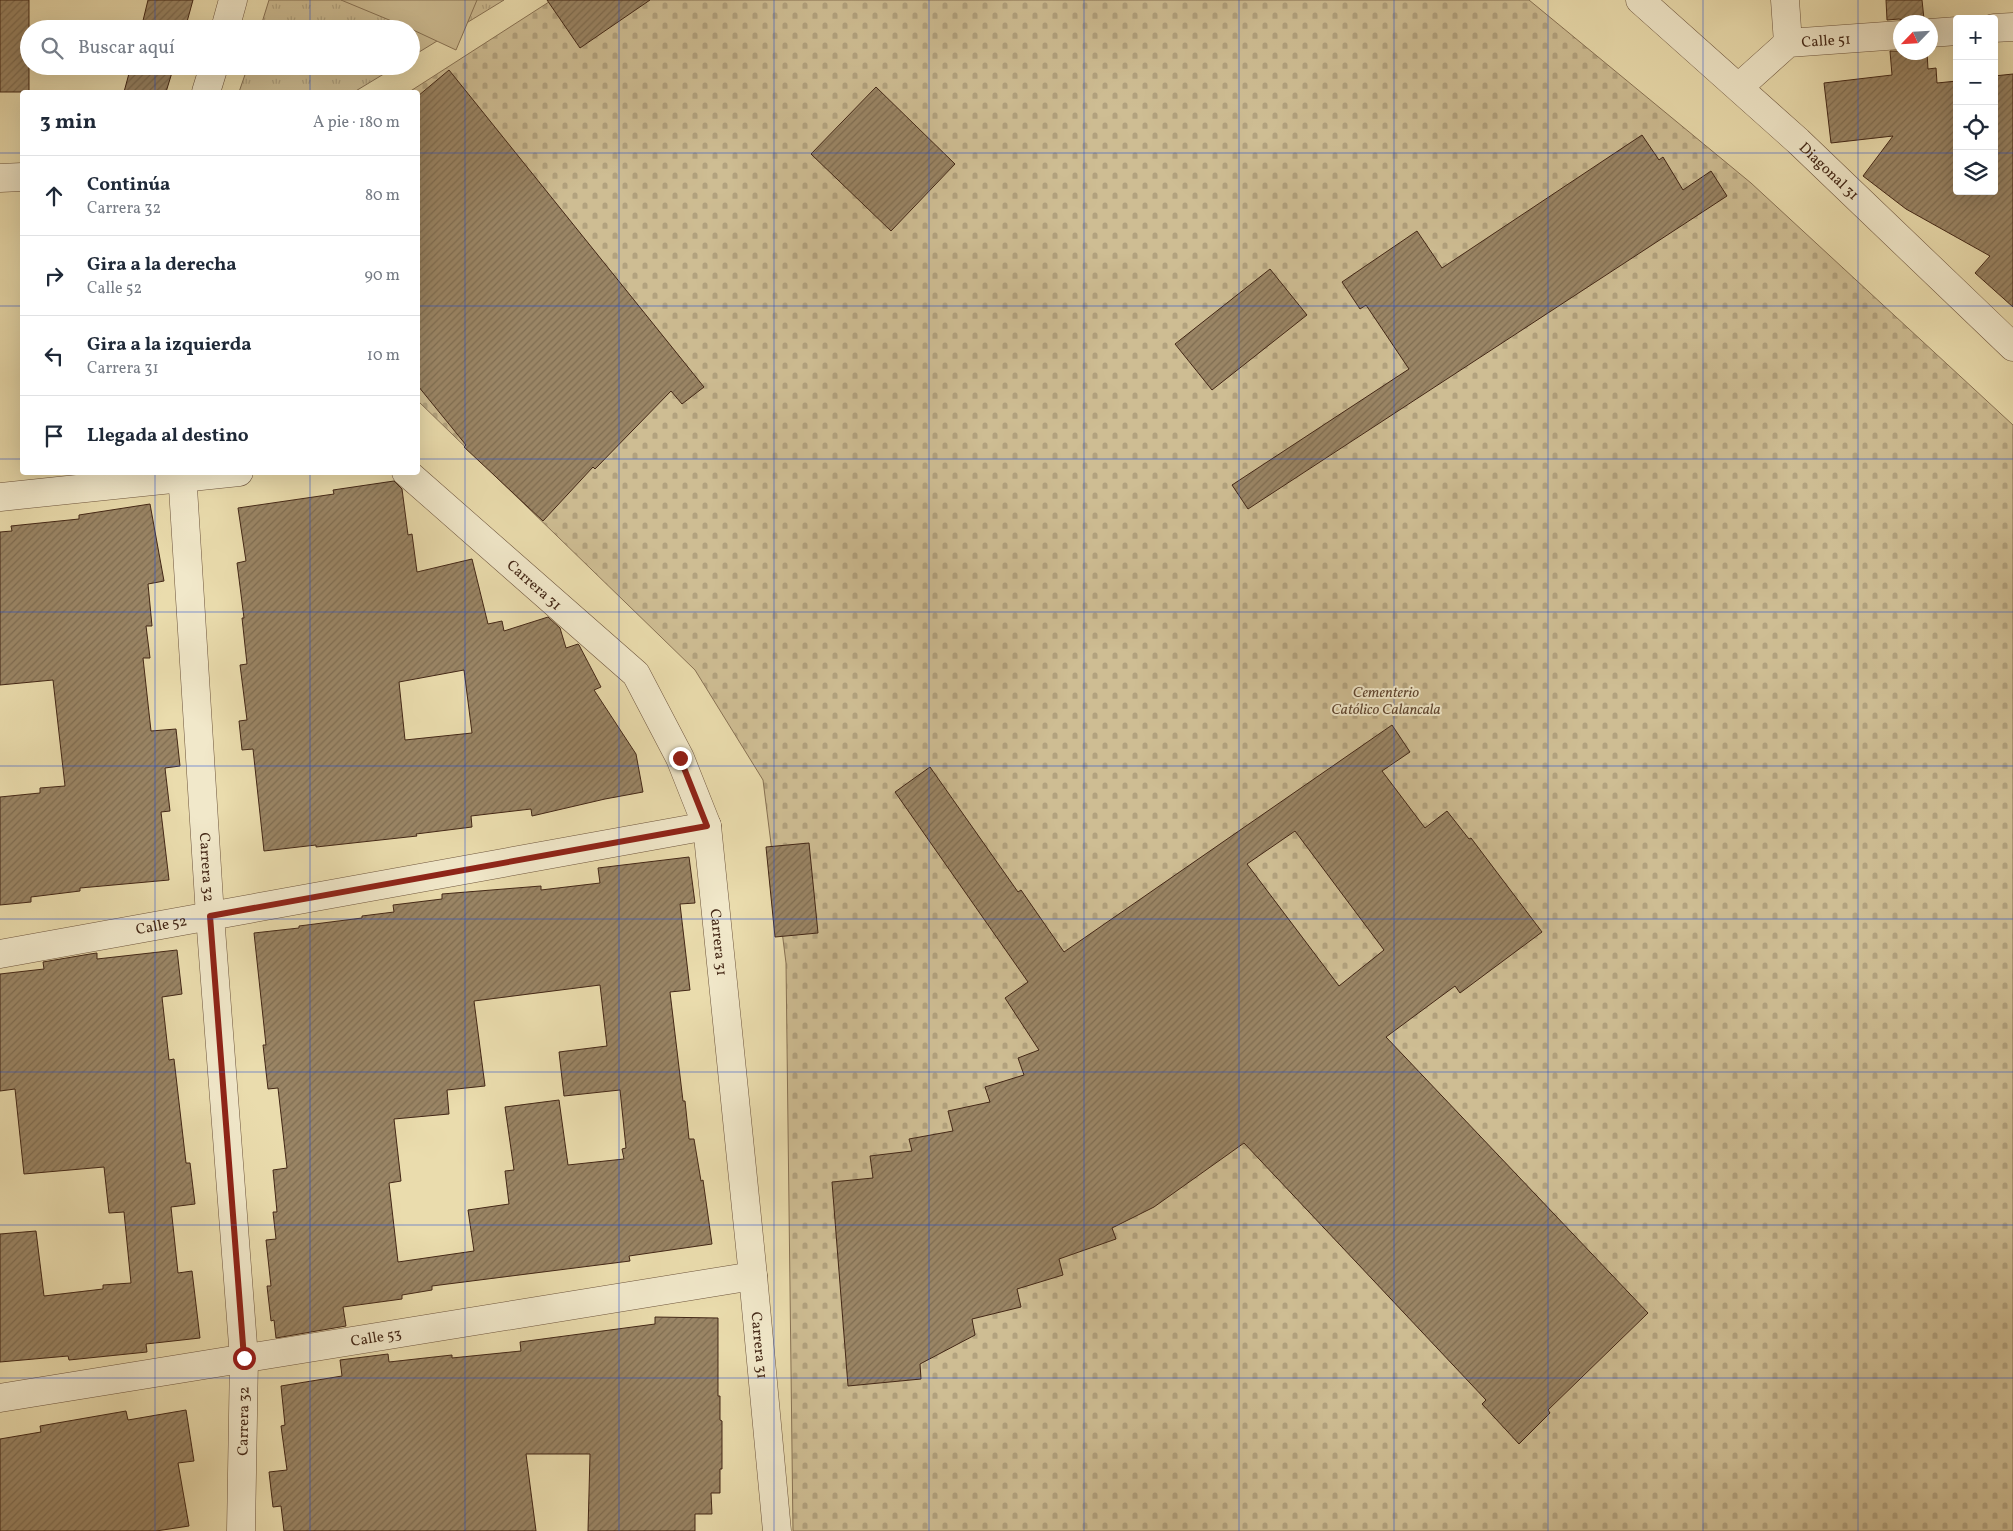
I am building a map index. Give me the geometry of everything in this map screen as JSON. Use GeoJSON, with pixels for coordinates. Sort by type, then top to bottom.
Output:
{"type":"FeatureCollection","features":[{"type":"Feature","properties":{"kind":"street"},"geometry":{"type":"LineString","coordinates":[[227,20],[233,0]]}},
{"type":"Feature","properties":{"kind":"street","name":"Diagonal 31"},"geometry":{"type":"LineString","coordinates":[[1640,0],[1739,87],[2013,347]]}},
{"type":"Feature","properties":{"kind":"street"},"geometry":{"type":"LineString","coordinates":[[1785,0],[1788,42]]}},
{"type":"Feature","properties":{"kind":"street"},"geometry":{"type":"LineString","coordinates":[[1998,28],[2013,27]]}},
{"type":"Feature","properties":{"kind":"street"},"geometry":{"type":"LineString","coordinates":[[1938,32],[1953,31]]}},
{"type":"Feature","properties":{"kind":"street","name":"Calle 51"},"geometry":{"type":"LineString","coordinates":[[1739,87],[1788,42],[1893,35]]}},
{"type":"Feature","properties":{"kind":"street"},"geometry":{"type":"LineString","coordinates":[[207,90],[211,75]]}},
{"type":"Feature","properties":{"kind":"street"},"geometry":{"type":"LineString","coordinates":[[0,178],[20,177]]}},
{"type":"Feature","properties":{"kind":"street"},"geometry":{"type":"LineString","coordinates":[[0,497],[182,475]]}},
{"type":"Feature","properties":{"kind":"street","name":"Carrera 32"},"geometry":{"type":"LineString","coordinates":[[182,475],[210,916],[244,1358],[241,1531]]}},
{"type":"Feature","properties":{"kind":"street","name":"Carrera 31"},"geometry":{"type":"LineString","coordinates":[[409,475],[636,674],[680,758],[707,826],[777,1531]]}},
{"type":"Feature","properties":{"kind":"street","name":"Calle 52"},"geometry":{"type":"LineString","coordinates":[[0,954],[707,826]]}},
{"type":"Feature","properties":{"kind":"street","name":"Calle 53"},"geometry":{"type":"LineString","coordinates":[[0,1398],[753,1276]]}},
{"type":"Feature","properties":{"kind":"green space"},"geometry":{"type":"Polygon","coordinates":[[[269,0],[504,0],[420,51],[420,20],[263,20],[269,0]]]}},
{"type":"Feature","properties":{"kind":"green space"},"geometry":{"type":"Polygon","coordinates":[[[341,0],[477,0],[456,50],[420,33],[420,20],[389,20],[341,0]]]}},
{"type":"Feature","properties":{"kind":"green space","name":"Cementerio Católico Calancala"},"geometry":{"type":"Polygon","coordinates":[[[552,0],[1529,0],[1751,183],[2013,425],[2013,1531],[793,1531],[786,963],[763,780],[695,670],[420,403],[420,90],[412,90],[552,0]]]}},
{"type":"Feature","properties":{"kind":"green space"},"geometry":{"type":"Polygon","coordinates":[[[245,75],[382,75],[357,90],[240,90],[245,75]]]}},
{"type":"Feature","properties":{"kind":"building"},"geometry":{"type":"Polygon","coordinates":[[[0,0],[29,0],[29,20],[20,20],[20,75],[29,75],[29,90],[0,92],[0,0]]]}},
{"type":"Feature","properties":{"kind":"building"},"geometry":{"type":"Polygon","coordinates":[[[148,0],[193,0],[187,20],[143,20],[148,0]]]}},
{"type":"Feature","properties":{"kind":"building"},"geometry":{"type":"Polygon","coordinates":[[[547,0],[650,0],[580,48],[547,0]]]}},
{"type":"Feature","properties":{"kind":"building"},"geometry":{"type":"Polygon","coordinates":[[[1886,0],[1922,0],[1924,15],[1893,15],[1893,20],[1887,20],[1886,0]]]}},
{"type":"Feature","properties":{"kind":"building"},"geometry":{"type":"Polygon","coordinates":[[[1890,51],[1893,51],[1893,60],[1927,60],[1928,69],[1936,68],[1937,83],[1953,81],[1953,195],[1998,195],[1998,76],[2013,74],[2013,307],[1975,273],[1990,256],[1906,209],[1863,176],[1893,136],[1831,143],[1824,83],[1892,75],[1890,51]]]}},
{"type":"Feature","properties":{"kind":"building"},"geometry":{"type":"Polygon","coordinates":[[[449,70],[704,387],[682,404],[671,391],[595,469],[593,467],[543,521],[464,447],[466,445],[420,388],[420,94],[449,70]]]}},
{"type":"Feature","properties":{"kind":"building"},"geometry":{"type":"Polygon","coordinates":[[[129,75],[171,75],[167,90],[125,90],[129,75]]]}},
{"type":"Feature","properties":{"kind":"building"},"geometry":{"type":"Polygon","coordinates":[[[876,87],[955,164],[891,231],[811,154],[876,87]]]}},
{"type":"Feature","properties":{"kind":"building"},"geometry":{"type":"Polygon","coordinates":[[[1642,135],[1659,160],[1663,157],[1683,190],[1711,171],[1727,196],[1248,509],[1232,485],[1409,369],[1366,305],[1360,309],[1342,282],[1417,231],[1442,268],[1642,135]]]}},
{"type":"Feature","properties":{"kind":"building"},"geometry":{"type":"Polygon","coordinates":[[[1270,269],[1307,315],[1212,390],[1175,344],[1270,269]]]}},
{"type":"Feature","properties":{"kind":"building"},"geometry":{"type":"Polygon","coordinates":[[[394,481],[402,489],[408,535],[412,534],[417,572],[472,559],[488,624],[502,621],[504,631],[548,617],[560,628],[566,648],[578,644],[601,687],[594,690],[636,754],[643,792],[532,816],[531,809],[471,816],[472,827],[416,834],[417,836],[264,851],[253,749],[242,750],[239,721],[247,720],[240,665],[247,664],[242,618],[244,618],[237,563],[246,561],[238,508],[334,494],[333,490],[394,481]],[[464,670],[399,682],[405,740],[472,733],[464,670]]]}},
{"type":"Feature","properties":{"kind":"building"},"geometry":{"type":"Polygon","coordinates":[[[150,504],[164,581],[148,584],[152,626],[146,626],[150,658],[143,658],[151,731],[176,729],[180,766],[165,768],[170,811],[161,812],[169,880],[80,888],[80,891],[31,897],[31,902],[0,905],[0,797],[40,793],[40,788],[65,786],[53,680],[0,685],[0,532],[12,531],[11,526],[79,519],[79,515],[150,504]]]}},
{"type":"Feature","properties":{"kind":"building"},"geometry":{"type":"Polygon","coordinates":[[[1392,725],[1410,752],[1382,771],[1425,828],[1447,811],[1469,839],[1471,838],[1542,932],[1460,993],[1455,986],[1386,1037],[1648,1313],[1548,1410],[1550,1413],[1519,1444],[1482,1404],[1486,1400],[1244,1143],[1154,1207],[1112,1228],[1116,1239],[1059,1259],[1063,1275],[1017,1289],[1021,1307],[972,1319],[975,1335],[920,1364],[921,1379],[848,1386],[832,1182],[873,1178],[870,1156],[912,1151],[909,1139],[953,1131],[948,1111],[990,1102],[985,1087],[1024,1075],[1018,1058],[1039,1050],[1005,998],[1028,982],[895,792],[930,767],[1018,892],[1021,890],[1064,952],[1392,725]],[[1295,831],[1247,864],[1339,986],[1384,950],[1295,831]]]}},
{"type":"Feature","properties":{"kind":"building"},"geometry":{"type":"Polygon","coordinates":[[[809,843],[818,933],[775,937],[766,847],[809,843]]]}},
{"type":"Feature","properties":{"kind":"building"},"geometry":{"type":"Polygon","coordinates":[[[689,857],[695,903],[680,904],[690,990],[670,992],[689,1139],[694,1139],[701,1181],[703,1180],[712,1244],[629,1256],[630,1261],[432,1286],[432,1290],[402,1295],[402,1299],[343,1307],[346,1326],[276,1338],[274,1320],[271,1321],[267,1286],[271,1286],[266,1240],[276,1239],[273,1212],[277,1212],[273,1170],[287,1168],[278,1088],[268,1089],[263,1045],[266,1045],[254,933],[299,928],[299,926],[394,912],[393,905],[442,899],[442,894],[541,886],[541,890],[600,883],[598,868],[689,857]],[[600,985],[474,1001],[485,1086],[447,1090],[449,1114],[394,1119],[401,1181],[389,1183],[398,1262],[474,1251],[468,1210],[509,1204],[505,1171],[514,1170],[505,1107],[559,1100],[568,1165],[624,1159],[622,1149],[626,1148],[620,1090],[564,1096],[559,1052],[607,1046],[600,985]]]}},
{"type":"Feature","properties":{"kind":"building"},"geometry":{"type":"Polygon","coordinates":[[[177,950],[182,994],[162,997],[169,1060],[174,1059],[186,1163],[190,1163],[195,1204],[171,1207],[178,1273],[192,1271],[200,1338],[146,1344],[147,1352],[69,1360],[68,1356],[0,1362],[0,1234],[36,1231],[44,1296],[103,1289],[103,1285],[131,1283],[124,1212],[109,1213],[104,1167],[24,1174],[15,1089],[0,1091],[0,974],[44,969],[43,962],[97,953],[97,959],[177,950]]]}},
{"type":"Feature","properties":{"kind":"building"},"geometry":{"type":"Polygon","coordinates":[[[655,1317],[718,1318],[718,1396],[720,1396],[720,1420],[722,1421],[720,1493],[711,1493],[712,1514],[695,1514],[695,1531],[588,1531],[590,1454],[526,1454],[536,1531],[284,1531],[281,1506],[273,1507],[269,1472],[287,1470],[281,1426],[285,1425],[281,1386],[342,1376],[340,1360],[388,1354],[389,1362],[452,1355],[452,1358],[521,1351],[520,1342],[655,1324],[655,1317]]]}},
{"type":"Feature","properties":{"kind":"building"},"geometry":{"type":"Polygon","coordinates":[[[186,1410],[194,1461],[178,1463],[189,1526],[156,1531],[0,1531],[0,1439],[41,1432],[40,1426],[126,1411],[128,1420],[186,1410]]]}},
{"type":"Feature","properties":{"kind":"route"},"geometry":{"type":"LineString","coordinates":[[244,1358],[210,916],[707,826],[680,758]]}}]}
